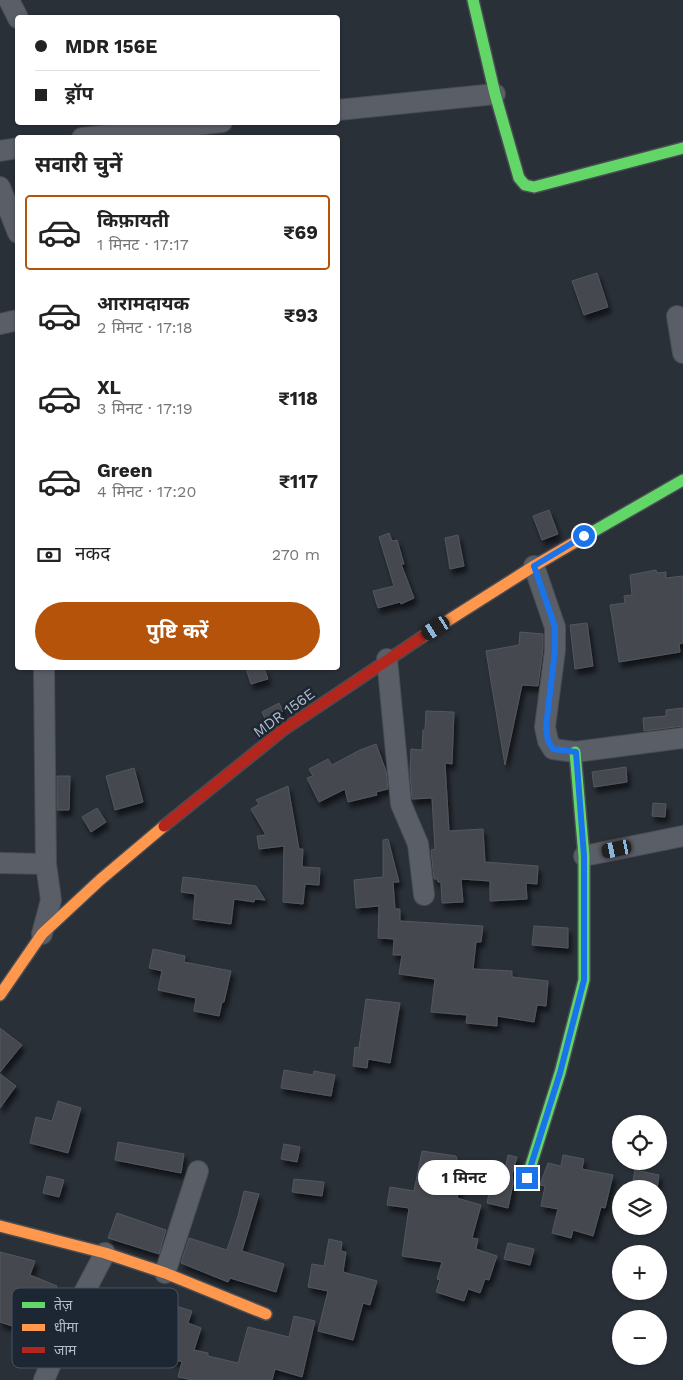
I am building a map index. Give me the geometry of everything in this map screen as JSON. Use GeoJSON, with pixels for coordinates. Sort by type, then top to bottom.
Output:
{"type":"FeatureCollection","features":[{"type":"Feature","properties":{"kind":"street"},"geometry":{"type":"LineString","coordinates":[[9,0],[16,15]]}},
{"type":"Feature","properties":{"kind":"street"},"geometry":{"type":"LineString","coordinates":[[473,0],[495,94],[519,178],[527,187],[534,187],[683,148]]}},
{"type":"Feature","properties":{"kind":"street"},"geometry":{"type":"LineString","coordinates":[[340,110],[495,94]]}},
{"type":"Feature","properties":{"kind":"street"},"geometry":{"type":"LineString","coordinates":[[85,132],[181,125]]}},
{"type":"Feature","properties":{"kind":"street"},"geometry":{"type":"LineString","coordinates":[[0,151],[15,148]]}},
{"type":"Feature","properties":{"kind":"street"},"geometry":{"type":"LineString","coordinates":[[0,187],[15,226]]}},
{"type":"Feature","properties":{"kind":"street"},"geometry":{"type":"LineString","coordinates":[[677,316],[683,353]]}},
{"type":"Feature","properties":{"kind":"street"},"geometry":{"type":"LineString","coordinates":[[0,324],[15,321]]}},
{"type":"Feature","properties":{"kind":"street","name":"MDR 156E"},"geometry":{"type":"LineString","coordinates":[[0,995],[42,934],[100,880],[182,810],[283,730],[387,659],[534,566],[683,480]]}},
{"type":"Feature","properties":{"kind":"street"},"geometry":{"type":"LineString","coordinates":[[534,566],[555,627],[555,650],[546,727],[548,741],[553,749],[576,752],[683,738]]}},
{"type":"Feature","properties":{"kind":"street"},"geometry":{"type":"LineString","coordinates":[[387,659],[401,804],[418,844],[424,895]]}},
{"type":"Feature","properties":{"kind":"street"},"geometry":{"type":"LineString","coordinates":[[42,934],[51,900],[46,864],[44,670]]}},
{"type":"Feature","properties":{"kind":"street"},"geometry":{"type":"LineString","coordinates":[[527,1178],[560,1073],[584,980],[584,856],[576,752]]}},
{"type":"Feature","properties":{"kind":"street"},"geometry":{"type":"LineString","coordinates":[[584,856],[683,836]]}},
{"type":"Feature","properties":{"kind":"street"},"geometry":{"type":"LineString","coordinates":[[0,863],[46,864]]}},
{"type":"Feature","properties":{"kind":"street"},"geometry":{"type":"LineString","coordinates":[[165,1273],[198,1171]]}},
{"type":"Feature","properties":{"kind":"street"},"geometry":{"type":"LineString","coordinates":[[0,1226],[104,1253],[165,1273],[266,1314]]}},
{"type":"Feature","properties":{"kind":"street"},"geometry":{"type":"LineString","coordinates":[[86,1288],[104,1253]]}},
{"type":"Feature","properties":{"kind":"street"},"geometry":{"type":"LineString","coordinates":[[44,1380],[49,1368]]}},
{"type":"Feature","properties":{"kind":"building"},"geometry":{"type":"Polygon","coordinates":[[[597,273],[608,307],[584,315],[572,281],[597,273]]]}},
{"type":"Feature","properties":{"kind":"building"},"geometry":{"type":"Polygon","coordinates":[[[549,510],[558,534],[542,540],[533,516],[549,510]]]}},
{"type":"Feature","properties":{"kind":"building"},"geometry":{"type":"Polygon","coordinates":[[[389,533],[392,541],[397,540],[404,564],[401,564],[414,598],[401,604],[400,602],[378,608],[373,591],[394,586],[379,537],[389,533]]]}},
{"type":"Feature","properties":{"kind":"building"},"geometry":{"type":"Polygon","coordinates":[[[458,535],[464,566],[450,569],[445,538],[458,535]]]}},
{"type":"Feature","properties":{"kind":"building"},"geometry":{"type":"Polygon","coordinates":[[[656,570],[657,573],[666,572],[666,578],[683,576],[683,643],[679,644],[680,652],[619,662],[610,605],[625,603],[624,596],[632,595],[630,575],[656,570]]]}},
{"type":"Feature","properties":{"kind":"building"},"geometry":{"type":"Polygon","coordinates":[[[587,623],[593,666],[575,669],[570,625],[587,623]]]}},
{"type":"Feature","properties":{"kind":"building"},"geometry":{"type":"Polygon","coordinates":[[[520,632],[543,634],[543,649],[538,686],[522,685],[505,765],[486,651],[519,645],[520,632]]]}},
{"type":"Feature","properties":{"kind":"building"},"geometry":{"type":"Polygon","coordinates":[[[247,670],[265,670],[268,679],[251,684],[247,670]]]}},
{"type":"Feature","properties":{"kind":"building"},"geometry":{"type":"Polygon","coordinates":[[[279,703],[283,711],[267,723],[262,712],[279,703]]]}},
{"type":"Feature","properties":{"kind":"building"},"geometry":{"type":"Polygon","coordinates":[[[683,708],[683,726],[644,731],[643,718],[666,716],[666,710],[683,708]]]}},
{"type":"Feature","properties":{"kind":"building"},"geometry":{"type":"Polygon","coordinates":[[[426,711],[454,712],[452,764],[445,763],[449,831],[483,829],[485,862],[538,866],[537,884],[526,883],[527,899],[490,901],[490,881],[461,879],[463,902],[442,903],[441,882],[434,879],[431,850],[435,849],[432,798],[412,799],[411,749],[422,750],[426,711]]]}},
{"type":"Feature","properties":{"kind":"building"},"geometry":{"type":"Polygon","coordinates":[[[376,744],[386,771],[388,789],[376,792],[377,795],[348,802],[345,789],[319,802],[307,778],[313,776],[309,769],[328,759],[332,765],[376,744]]]}},
{"type":"Feature","properties":{"kind":"building"},"geometry":{"type":"Polygon","coordinates":[[[626,767],[627,782],[594,787],[592,772],[626,767]]]}},
{"type":"Feature","properties":{"kind":"building"},"geometry":{"type":"Polygon","coordinates":[[[134,768],[143,802],[115,810],[106,776],[134,768]]]}},
{"type":"Feature","properties":{"kind":"building"},"geometry":{"type":"Polygon","coordinates":[[[57,776],[70,776],[69,810],[57,810],[57,776]]]}},
{"type":"Feature","properties":{"kind":"building"},"geometry":{"type":"Polygon","coordinates":[[[288,786],[299,849],[303,849],[302,867],[320,868],[319,885],[305,884],[303,904],[283,902],[284,846],[259,849],[257,836],[266,835],[251,809],[259,804],[256,800],[288,786]]]}},
{"type":"Feature","properties":{"kind":"building"},"geometry":{"type":"Polygon","coordinates":[[[653,803],[666,804],[665,817],[652,816],[653,803]]]}},
{"type":"Feature","properties":{"kind":"building"},"geometry":{"type":"Polygon","coordinates":[[[97,808],[106,822],[91,832],[82,817],[97,808]]]}},
{"type":"Feature","properties":{"kind":"building"},"geometry":{"type":"Polygon","coordinates":[[[388,839],[399,882],[393,882],[395,909],[400,909],[400,921],[483,926],[481,942],[476,942],[473,969],[512,971],[512,977],[548,981],[546,1006],[537,1005],[534,1022],[497,1016],[497,1026],[466,1023],[467,1015],[431,1012],[435,979],[399,974],[402,955],[393,955],[394,939],[378,938],[379,906],[356,908],[354,880],[383,877],[383,840],[388,839]]]}},
{"type":"Feature","properties":{"kind":"building"},"geometry":{"type":"Polygon","coordinates":[[[183,877],[256,886],[265,900],[255,899],[254,902],[234,899],[231,924],[193,919],[195,894],[181,892],[183,877]]]}},
{"type":"Feature","properties":{"kind":"building"},"geometry":{"type":"Polygon","coordinates":[[[534,926],[568,928],[568,948],[532,945],[534,926]]]}},
{"type":"Feature","properties":{"kind":"building"},"geometry":{"type":"Polygon","coordinates":[[[153,949],[185,956],[184,962],[231,971],[219,1016],[194,1011],[196,998],[158,990],[162,971],[149,968],[153,949]]]}},
{"type":"Feature","properties":{"kind":"building"},"geometry":{"type":"Polygon","coordinates":[[[366,999],[400,1003],[390,1063],[368,1059],[367,1068],[353,1066],[355,1047],[359,1048],[366,999]]]}},
{"type":"Feature","properties":{"kind":"building"},"geometry":{"type":"Polygon","coordinates":[[[0,1028],[22,1045],[0,1072],[0,1028]]]}},
{"type":"Feature","properties":{"kind":"building"},"geometry":{"type":"Polygon","coordinates":[[[284,1070],[313,1075],[314,1071],[335,1075],[331,1096],[281,1088],[284,1070]]]}},
{"type":"Feature","properties":{"kind":"building"},"geometry":{"type":"Polygon","coordinates":[[[0,1074],[16,1086],[0,1108],[0,1074]]]}},
{"type":"Feature","properties":{"kind":"building"},"geometry":{"type":"Polygon","coordinates":[[[58,1101],[81,1108],[68,1153],[30,1143],[36,1117],[52,1121],[58,1101]]]}},
{"type":"Feature","properties":{"kind":"building"},"geometry":{"type":"Polygon","coordinates":[[[118,1142],[184,1154],[181,1173],[115,1160],[118,1142]]]}},
{"type":"Feature","properties":{"kind":"building"},"geometry":{"type":"Polygon","coordinates":[[[284,1144],[300,1147],[297,1162],[281,1159],[284,1144]]]}},
{"type":"Feature","properties":{"kind":"building"},"geometry":{"type":"Polygon","coordinates":[[[422,1151],[456,1156],[462,1180],[457,1198],[481,1205],[472,1238],[478,1239],[476,1249],[497,1256],[489,1280],[485,1279],[480,1293],[468,1289],[464,1301],[436,1292],[440,1280],[437,1279],[442,1262],[402,1256],[409,1208],[387,1205],[390,1187],[414,1191],[422,1151]]]}},
{"type":"Feature","properties":{"kind":"building"},"geometry":{"type":"Polygon","coordinates":[[[508,1155],[517,1157],[512,1174],[513,1184],[508,1208],[487,1203],[494,1168],[505,1170],[508,1155]]]}},
{"type":"Feature","properties":{"kind":"building"},"geometry":{"type":"Polygon","coordinates":[[[563,1155],[584,1159],[582,1169],[613,1175],[605,1208],[601,1207],[593,1236],[573,1230],[571,1238],[552,1233],[558,1209],[541,1206],[545,1186],[540,1185],[548,1163],[561,1166],[563,1155]]]}},
{"type":"Feature","properties":{"kind":"building"},"geometry":{"type":"Polygon","coordinates":[[[635,1170],[659,1175],[658,1180],[633,1180],[635,1170]]]}},
{"type":"Feature","properties":{"kind":"building"},"geometry":{"type":"Polygon","coordinates":[[[47,1176],[64,1180],[59,1197],[43,1193],[47,1176]]]}},
{"type":"Feature","properties":{"kind":"building"},"geometry":{"type":"Polygon","coordinates":[[[294,1179],[324,1182],[322,1196],[292,1192],[294,1179]]]}},
{"type":"Feature","properties":{"kind":"building"},"geometry":{"type":"Polygon","coordinates":[[[244,1191],[259,1194],[242,1251],[284,1264],[276,1292],[230,1278],[228,1282],[181,1263],[189,1238],[227,1250],[244,1191]]]}},
{"type":"Feature","properties":{"kind":"building"},"geometry":{"type":"Polygon","coordinates":[[[117,1213],[166,1230],[159,1254],[108,1238],[117,1213]]]}},
{"type":"Feature","properties":{"kind":"building"},"geometry":{"type":"Polygon","coordinates":[[[329,1239],[342,1242],[341,1251],[346,1252],[343,1272],[377,1281],[370,1305],[363,1303],[353,1340],[318,1331],[328,1291],[308,1287],[312,1264],[324,1266],[329,1239]]]}},
{"type":"Feature","properties":{"kind":"building"},"geometry":{"type":"Polygon","coordinates":[[[508,1243],[534,1249],[530,1265],[504,1259],[508,1243]]]}},
{"type":"Feature","properties":{"kind":"building"},"geometry":{"type":"Polygon","coordinates":[[[0,1252],[35,1261],[30,1275],[57,1286],[56,1288],[12,1288],[12,1326],[0,1322],[0,1252]]]}},
{"type":"Feature","properties":{"kind":"building"},"geometry":{"type":"Polygon","coordinates":[[[178,1307],[192,1311],[188,1323],[201,1328],[194,1350],[208,1353],[208,1356],[238,1363],[248,1327],[289,1337],[294,1316],[315,1321],[302,1377],[275,1369],[272,1380],[192,1380],[178,1377],[182,1362],[178,1361],[178,1307]]]}},
{"type":"Feature","properties":{"kind":"traffic: fast"},"geometry":{"type":"LineString","coordinates":[[473,0],[495,94],[519,178],[525,185],[534,187],[683,148]]}},
{"type":"Feature","properties":{"kind":"traffic: fast"},"geometry":{"type":"LineString","coordinates":[[582,538],[683,480]]}},
{"type":"Feature","properties":{"kind":"traffic: fast"},"geometry":{"type":"LineString","coordinates":[[527,1178],[560,1073],[584,980],[584,856],[575,752]]}},
{"type":"Feature","properties":{"kind":"traffic: slow"},"geometry":{"type":"LineString","coordinates":[[422,637],[582,538]]}},
{"type":"Feature","properties":{"kind":"traffic: slow"},"geometry":{"type":"LineString","coordinates":[[0,995],[42,934],[100,880],[164,826]]}},
{"type":"Feature","properties":{"kind":"traffic: slow"},"geometry":{"type":"LineString","coordinates":[[0,1226],[105,1253],[165,1273],[266,1314]]}},
{"type":"Feature","properties":{"kind":"traffic: jam"},"geometry":{"type":"LineString","coordinates":[[164,826],[283,730],[422,637]]}},
{"type":"Feature","properties":{"kind":"route"},"geometry":{"type":"LineString","coordinates":[[527,1178],[560,1073],[584,980],[584,856],[576,752],[553,749],[548,741],[546,727],[555,650],[555,627],[534,566],[584,536]]}}]}
